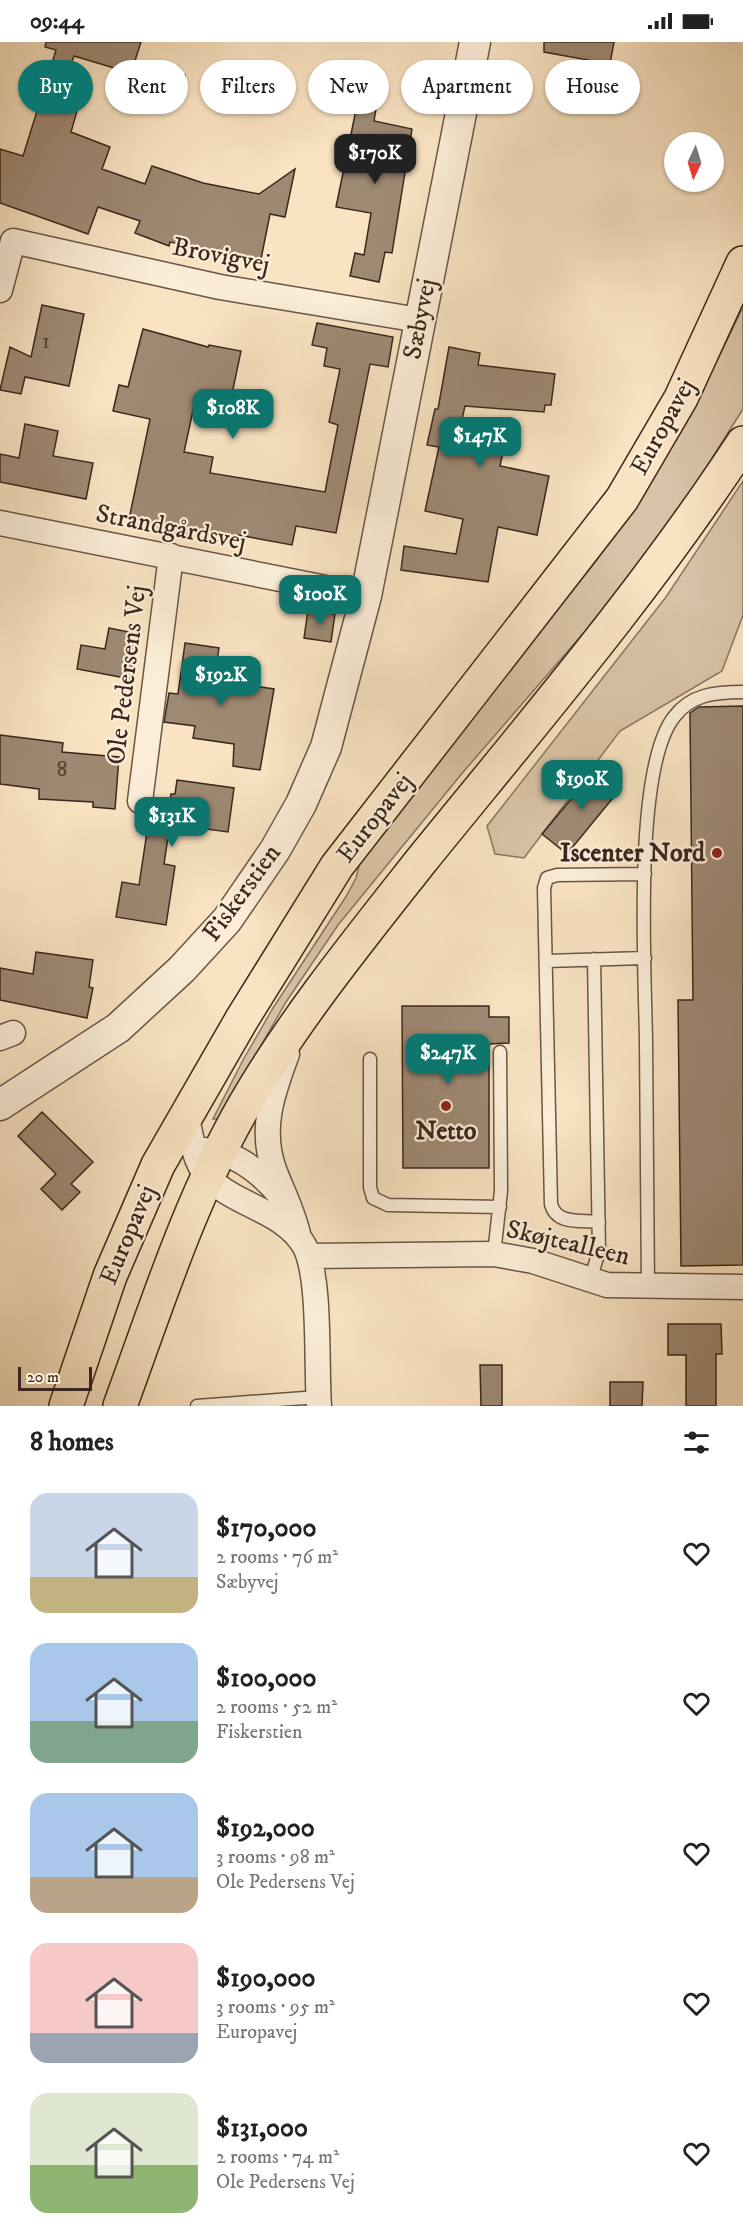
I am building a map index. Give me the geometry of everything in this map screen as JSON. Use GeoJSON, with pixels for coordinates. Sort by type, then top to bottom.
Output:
{"type":"FeatureCollection","features":[{"type":"Feature","properties":{"kind":"main road","name":"Europavej"},"geometry":{"type":"LineString","coordinates":[[66,1406],[110,1275],[158,1165],[186,1115],[297,928],[337,866],[622,499],[681,398],[743,263]]}},
{"type":"Feature","properties":{"kind":"main road","name":"Europavej"},"geometry":{"type":"LineString","coordinates":[[120,1406],[208,1160],[297,1026],[377,917],[641,588],[705,501],[743,442]]}},
{"type":"Feature","properties":{"kind":"street","name":"Sæbyvej"},"geometry":{"type":"LineString","coordinates":[[366,596],[475,42]]}},
{"type":"Feature","properties":{"kind":"street","name":"Brovigvej"},"geometry":{"type":"LineString","coordinates":[[0,290],[13,241],[220,286],[419,320]]}},
{"type":"Feature","properties":{"kind":"street","name":"Strandgårdsvej"},"geometry":{"type":"LineString","coordinates":[[0,523],[366,596]]}},
{"type":"Feature","properties":{"kind":"street","name":"Ole Pedersens Vej"},"geometry":{"type":"LineString","coordinates":[[140,801],[171,556]]}},
{"type":"Feature","properties":{"kind":"street","name":"Fiskerstien"},"geometry":{"type":"LineString","coordinates":[[0,1105],[118,1028],[182,969],[227,920],[275,850],[301,804],[326,747],[366,596]]}},
{"type":"Feature","properties":{"kind":"street"},"geometry":{"type":"LineString","coordinates":[[297,1026],[278,1078],[266,1128],[272,1165],[290,1206],[304,1247],[314,1299],[319,1401]]}},
{"type":"Feature","properties":{"kind":"street"},"geometry":{"type":"LineString","coordinates":[[186,1115],[208,1160],[277,1220],[304,1247]]}},
{"type":"Feature","properties":{"kind":"street"},"geometry":{"type":"LineString","coordinates":[[158,1165],[208,1160],[254,1170],[290,1206]]}},
{"type":"Feature","properties":{"kind":"street","name":"Skøjtealleen"},"geometry":{"type":"LineString","coordinates":[[304,1247],[494,1254],[532,1261],[615,1287],[743,1287]]}},
{"type":"Feature","properties":{"kind":"lane"},"geometry":{"type":"LineString","coordinates":[[648,1288],[645,874],[650,806],[657,758],[664,734],[673,717],[688,702],[704,695],[743,692]]}},
{"type":"Feature","properties":{"kind":"lane"},"geometry":{"type":"LineString","coordinates":[[599,1222],[562,1219],[553,1211],[551,1204],[544,888],[548,878],[557,875],[645,874]]}},
{"type":"Feature","properties":{"kind":"lane"},"geometry":{"type":"LineString","coordinates":[[546,961],[645,958]]}},
{"type":"Feature","properties":{"kind":"lane"},"geometry":{"type":"LineString","coordinates":[[590,1281],[598,1258],[599,1222],[594,959]]}},
{"type":"Feature","properties":{"kind":"lane"},"geometry":{"type":"LineString","coordinates":[[494,1254],[500,1207],[500,1052]]}},
{"type":"Feature","properties":{"kind":"lane"},"geometry":{"type":"LineString","coordinates":[[370,1059],[370,1187],[374,1198],[388,1205],[500,1207]]}},
{"type":"Feature","properties":{"kind":"lane"},"geometry":{"type":"LineString","coordinates":[[197,1406],[319,1401]]}},
{"type":"Feature","properties":{"kind":"shaded area"},"geometry":{"type":"Polygon","coordinates":[[[743,307],[743,409],[683,504],[600,614],[464,771],[338,925],[286,1002],[219,1119],[213,1119],[273,1008],[347,895],[356,878],[362,854],[596,561],[660,465],[708,379],[743,307]]]}},
{"type":"Feature","properties":{"kind":"shaded area"},"geometry":{"type":"Polygon","coordinates":[[[743,481],[743,615],[722,671],[620,731],[524,858],[495,854],[487,826],[666,597],[743,481]]]}},
{"type":"Feature","properties":{"kind":"building"},"geometry":{"type":"Polygon","coordinates":[[[46,42],[141,42],[135,60],[105,60],[105,65],[74,56],[72,60],[53,60],[56,50],[45,47],[46,42]]]}},
{"type":"Feature","properties":{"kind":"building"},"geometry":{"type":"Polygon","coordinates":[[[544,42],[614,42],[611,60],[588,60],[544,52],[544,42]]]}},
{"type":"Feature","properties":{"kind":"building"},"geometry":{"type":"Polygon","coordinates":[[[36,114],[76,114],[71,132],[110,147],[102,169],[145,184],[152,166],[203,183],[259,194],[295,169],[285,217],[270,214],[261,259],[170,242],[169,246],[135,233],[140,221],[98,207],[88,234],[0,203],[0,149],[23,156],[36,114]]]}},
{"type":"Feature","properties":{"kind":"building"},"geometry":{"type":"Polygon","coordinates":[[[355,114],[375,114],[374,121],[412,129],[392,253],[385,252],[379,282],[350,276],[355,253],[364,255],[371,213],[336,207],[355,114]]]}},
{"type":"Feature","properties":{"kind":"building"},"geometry":{"type":"Polygon","coordinates":[[[42,305],[84,314],[69,386],[25,377],[21,394],[0,390],[10,347],[31,357],[42,305]]]}},
{"type":"Feature","properties":{"kind":"building"},"geometry":{"type":"Polygon","coordinates":[[[317,323],[393,337],[388,367],[370,364],[336,533],[296,526],[292,545],[238,535],[238,539],[187,530],[186,535],[128,524],[150,419],[113,411],[119,385],[128,387],[143,329],[208,347],[209,345],[241,351],[228,413],[194,406],[184,452],[213,457],[210,473],[325,492],[338,425],[329,422],[340,369],[324,366],[327,348],[312,345],[317,323]]]}},
{"type":"Feature","properties":{"kind":"building"},"geometry":{"type":"Polygon","coordinates":[[[449,347],[480,353],[478,365],[555,374],[551,405],[545,405],[544,412],[465,406],[457,441],[503,451],[500,466],[549,476],[537,535],[498,527],[488,582],[401,570],[404,546],[456,554],[463,519],[425,511],[439,447],[427,445],[435,409],[438,409],[449,347]]]}},
{"type":"Feature","properties":{"kind":"building"},"geometry":{"type":"Polygon","coordinates":[[[25,424],[58,431],[53,456],[93,463],[86,499],[0,482],[0,454],[19,458],[25,424]]]}},
{"type":"Feature","properties":{"kind":"building"},"geometry":{"type":"Polygon","coordinates":[[[308,610],[335,614],[331,642],[304,638],[308,610]]]}},
{"type":"Feature","properties":{"kind":"building"},"geometry":{"type":"Polygon","coordinates":[[[109,628],[139,634],[131,679],[77,669],[81,645],[105,649],[109,628]]]}},
{"type":"Feature","properties":{"kind":"building"},"geometry":{"type":"Polygon","coordinates":[[[185,643],[219,648],[214,680],[274,689],[260,770],[233,766],[234,744],[193,738],[195,726],[164,722],[169,693],[178,694],[185,643]]]}},
{"type":"Feature","properties":{"kind":"building","name":"Iscenter Nord"},"geometry":{"type":"Polygon","coordinates":[[[743,706],[743,1265],[681,1266],[678,1000],[693,1000],[690,713],[699,707],[743,706]]]}},
{"type":"Feature","properties":{"kind":"building"},"geometry":{"type":"Polygon","coordinates":[[[0,735],[63,743],[62,752],[119,757],[115,809],[93,807],[93,802],[39,799],[39,789],[0,784],[0,735]]]}},
{"type":"Feature","properties":{"kind":"building"},"geometry":{"type":"Polygon","coordinates":[[[597,768],[621,788],[567,854],[542,834],[597,768]]]}},
{"type":"Feature","properties":{"kind":"building"},"geometry":{"type":"Polygon","coordinates":[[[177,780],[234,788],[228,832],[170,824],[164,864],[175,866],[166,925],[116,917],[122,882],[139,885],[150,812],[168,815],[171,794],[175,794],[177,780]]]}},
{"type":"Feature","properties":{"kind":"building"},"geometry":{"type":"Polygon","coordinates":[[[36,952],[93,960],[89,987],[93,988],[87,1018],[0,1000],[0,968],[33,974],[36,952]]]}},
{"type":"Feature","properties":{"kind":"building","name":"Netto"},"geometry":{"type":"Polygon","coordinates":[[[402,1006],[489,1006],[489,1017],[509,1017],[509,1043],[489,1044],[489,1168],[403,1168],[402,1006]]]}},
{"type":"Feature","properties":{"kind":"building"},"geometry":{"type":"Polygon","coordinates":[[[42,1112],[93,1162],[71,1184],[80,1192],[62,1210],[41,1189],[56,1174],[18,1136],[42,1112]]]}},
{"type":"Feature","properties":{"kind":"building"},"geometry":{"type":"Polygon","coordinates":[[[668,1324],[721,1324],[722,1354],[716,1354],[716,1406],[686,1406],[686,1355],[668,1355],[668,1324]]]}},
{"type":"Feature","properties":{"kind":"building"},"geometry":{"type":"Polygon","coordinates":[[[480,1365],[502,1365],[502,1406],[481,1406],[480,1365]]]}},
{"type":"Feature","properties":{"kind":"building"},"geometry":{"type":"Polygon","coordinates":[[[610,1382],[643,1382],[642,1406],[610,1406],[610,1382]]]}},
{"type":"Feature","properties":{"kind":"place","name":"Iscenter Nord"},"geometry":{"type":"Point","coordinates":[717,853]}},
{"type":"Feature","properties":{"kind":"place","name":"Netto"},"geometry":{"type":"Point","coordinates":[446,1106]}}]}
